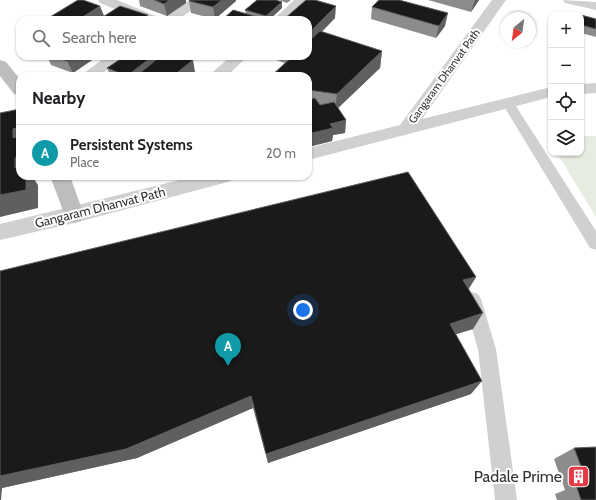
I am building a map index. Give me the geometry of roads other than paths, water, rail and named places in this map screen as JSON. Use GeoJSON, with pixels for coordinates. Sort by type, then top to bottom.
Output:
{"type":"FeatureCollection","features":[{"type":"Feature","properties":{"kind":"street"},"geometry":{"type":"LineString","coordinates":[[104,0],[143,16]]}},
{"type":"Feature","properties":{"kind":"street"},"geometry":{"type":"LineString","coordinates":[[175,16],[198,0]]}},
{"type":"Feature","properties":{"kind":"street"},"geometry":{"type":"LineString","coordinates":[[284,16],[302,0]]}},
{"type":"Feature","properties":{"kind":"street","name":"Gangaram Dhanvat Path"},"geometry":{"type":"LineString","coordinates":[[312,153],[406,129],[499,0]]}},
{"type":"Feature","properties":{"kind":"street"},"geometry":{"type":"LineString","coordinates":[[570,0],[596,6]]}},
{"type":"Feature","properties":{"kind":"street"},"geometry":{"type":"LineString","coordinates":[[94,72],[111,60]]}},
{"type":"Feature","properties":{"kind":"street"},"geometry":{"type":"LineString","coordinates":[[223,72],[236,60]]}},
{"type":"Feature","properties":{"kind":"street"},"geometry":{"type":"LineString","coordinates":[[0,65],[16,85]]}},
{"type":"Feature","properties":{"kind":"street"},"geometry":{"type":"LineString","coordinates":[[584,89],[596,88]]}},
{"type":"Feature","properties":{"kind":"street"},"geometry":{"type":"LineString","coordinates":[[406,129],[548,93]]}},
{"type":"Feature","properties":{"kind":"street"},"geometry":{"type":"LineString","coordinates":[[61,180],[74,215]]}},
{"type":"Feature","properties":{"kind":"street","name":"Gangaram Dhanvat Path"},"geometry":{"type":"LineString","coordinates":[[0,232],[74,215],[209,180]]}},
{"type":"Feature","properties":{"kind":"lane"},"geometry":{"type":"LineString","coordinates":[[508,103],[596,244]]}},
{"type":"Feature","properties":{"kind":"lane"},"geometry":{"type":"LineString","coordinates":[[464,284],[481,324],[487,349],[506,500]]}},
{"type":"Feature","properties":{"kind":"place","name":"Persistent Systems"},"geometry":{"type":"Point","coordinates":[228,366]}},
{"type":"Feature","properties":{"kind":"place","name":"Padale Prime"},"geometry":{"type":"Point","coordinates":[578,476]}}]}
